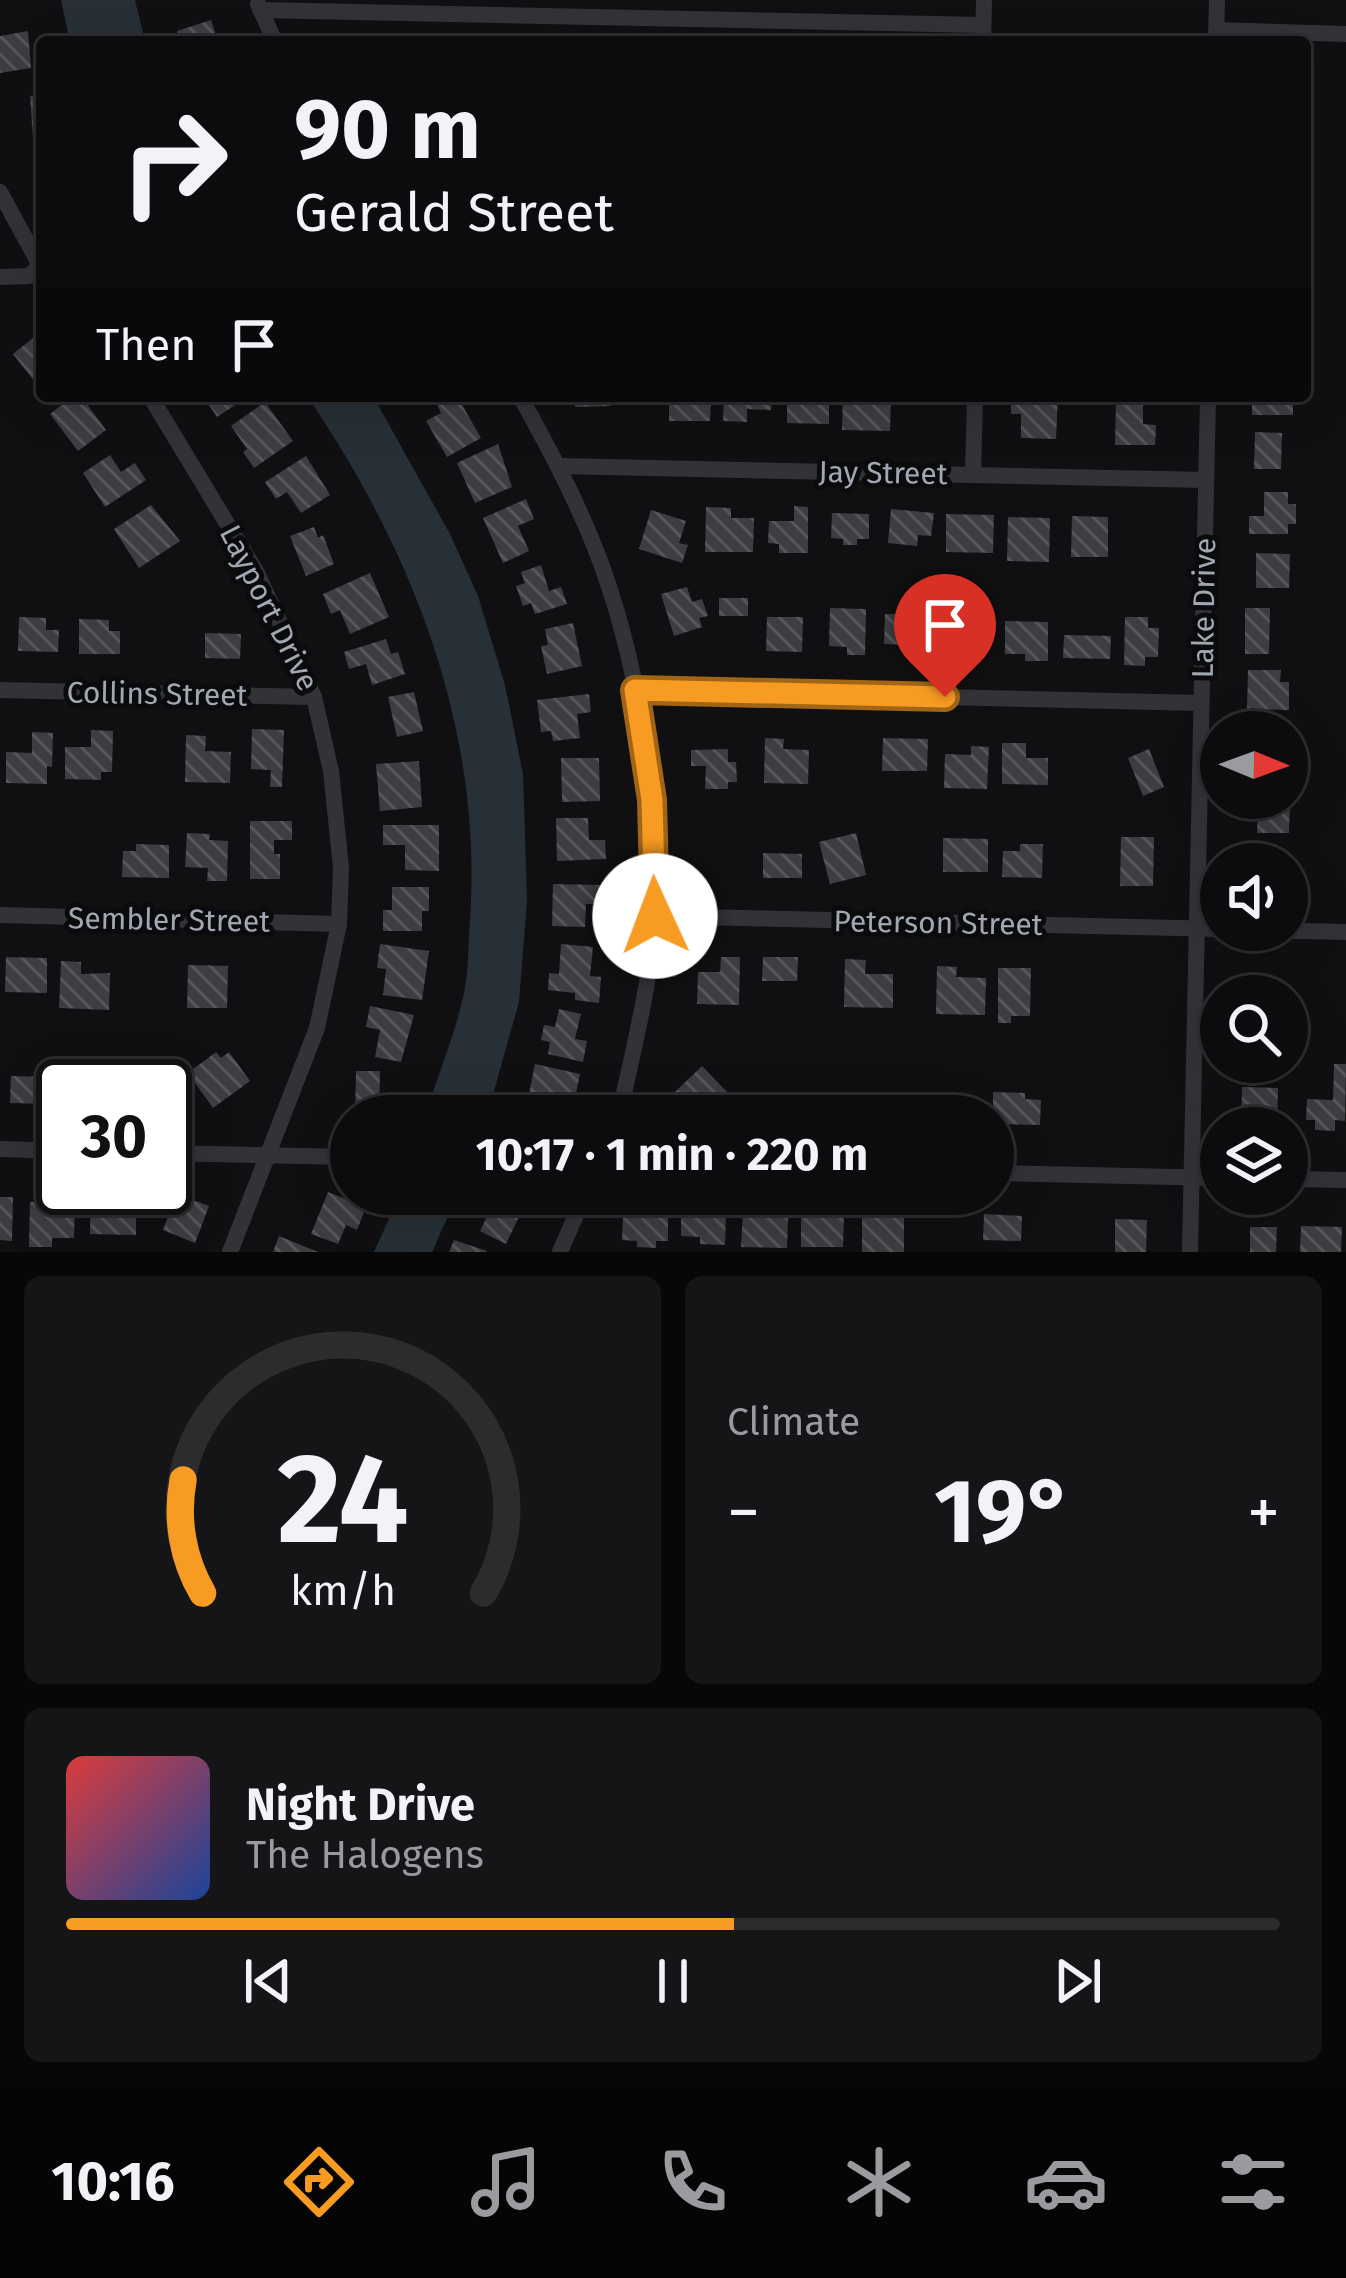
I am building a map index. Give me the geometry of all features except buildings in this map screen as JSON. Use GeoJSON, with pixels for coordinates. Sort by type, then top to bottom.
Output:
{"type":"FeatureCollection","features":[{"type":"Feature","properties":{"kind":"street"},"geometry":{"type":"LineString","coordinates":[[271,36],[258,5],[983,33],[984,0]]}},
{"type":"Feature","properties":{"kind":"street"},"geometry":{"type":"LineString","coordinates":[[1217,0],[1216,36],[1346,34]]}},
{"type":"Feature","properties":{"kind":"street"},"geometry":{"type":"LineString","coordinates":[[0,192],[36,259]]}},
{"type":"Feature","properties":{"kind":"street"},"geometry":{"type":"LineString","coordinates":[[0,277],[36,271]]}},
{"type":"Feature","properties":{"kind":"street","name":"Layport Drive"},"geometry":{"type":"LineString","coordinates":[[154,402],[257,573],[314,697],[331,771],[340,868],[339,924],[316,1028],[230,1252]]}},
{"type":"Feature","properties":{"kind":"street"},"geometry":{"type":"LineString","coordinates":[[523,402],[559,466],[603,570],[635,690],[652,800],[655,916],[624,1095]]}},
{"type":"Feature","properties":{"kind":"street"},"geometry":{"type":"LineString","coordinates":[[973,475],[975,402]]}},
{"type":"Feature","properties":{"kind":"street","name":"Lake Drive"},"geometry":{"type":"LineString","coordinates":[[1190,1252],[1208,402]]}},
{"type":"Feature","properties":{"kind":"street","name":"Jay Street"},"geometry":{"type":"LineString","coordinates":[[559,466],[1206,479]]}},
{"type":"Feature","properties":{"kind":"street"},"geometry":{"type":"LineString","coordinates":[[635,690],[1202,703]]}},
{"type":"Feature","properties":{"kind":"street","name":"Collins Street"},"geometry":{"type":"LineString","coordinates":[[0,691],[314,697]]}},
{"type":"Feature","properties":{"kind":"street","name":"Sembler Street"},"geometry":{"type":"LineString","coordinates":[[0,916],[339,924]]}},
{"type":"Feature","properties":{"kind":"street","name":"Peterson Street"},"geometry":{"type":"LineString","coordinates":[[655,916],[1200,929]]}},
{"type":"Feature","properties":{"kind":"street"},"geometry":{"type":"LineString","coordinates":[[1308,931],[1346,932]]}},
{"type":"Feature","properties":{"kind":"street"},"geometry":{"type":"LineString","coordinates":[[0,1149],[36,1150]]}},
{"type":"Feature","properties":{"kind":"street"},"geometry":{"type":"LineString","coordinates":[[192,1154],[330,1156]]}},
{"type":"Feature","properties":{"kind":"street"},"geometry":{"type":"LineString","coordinates":[[1014,1173],[1200,1177]]}},
{"type":"Feature","properties":{"kind":"street"},"geometry":{"type":"LineString","coordinates":[[1308,1179],[1346,1180]]}},
{"type":"Feature","properties":{"kind":"street"},"geometry":{"type":"LineString","coordinates":[[560,1252],[576,1215]]}},
{"type":"Feature","properties":{"kind":"shaded area"},"geometry":{"type":"Polygon","coordinates":[[[61,0],[135,0],[144,36],[69,36],[61,0]]]}},
{"type":"Feature","properties":{"kind":"shaded area"},"geometry":{"type":"Polygon","coordinates":[[[311,402],[376,402],[450,534],[478,596],[505,685],[523,774],[527,901],[519,1002],[493,1095],[433,1095],[460,1009],[468,966],[471,849],[465,780],[433,645],[379,517],[311,402]]]}},
{"type":"Feature","properties":{"kind":"shaded area"},"geometry":{"type":"Polygon","coordinates":[[[391,1215],[449,1215],[432,1252],[374,1252],[391,1215]]]}},
{"type":"Feature","properties":{"kind":"route"},"geometry":{"type":"LineString","coordinates":[[655,916],[652,800],[635,690],[945,697]]}}]}
